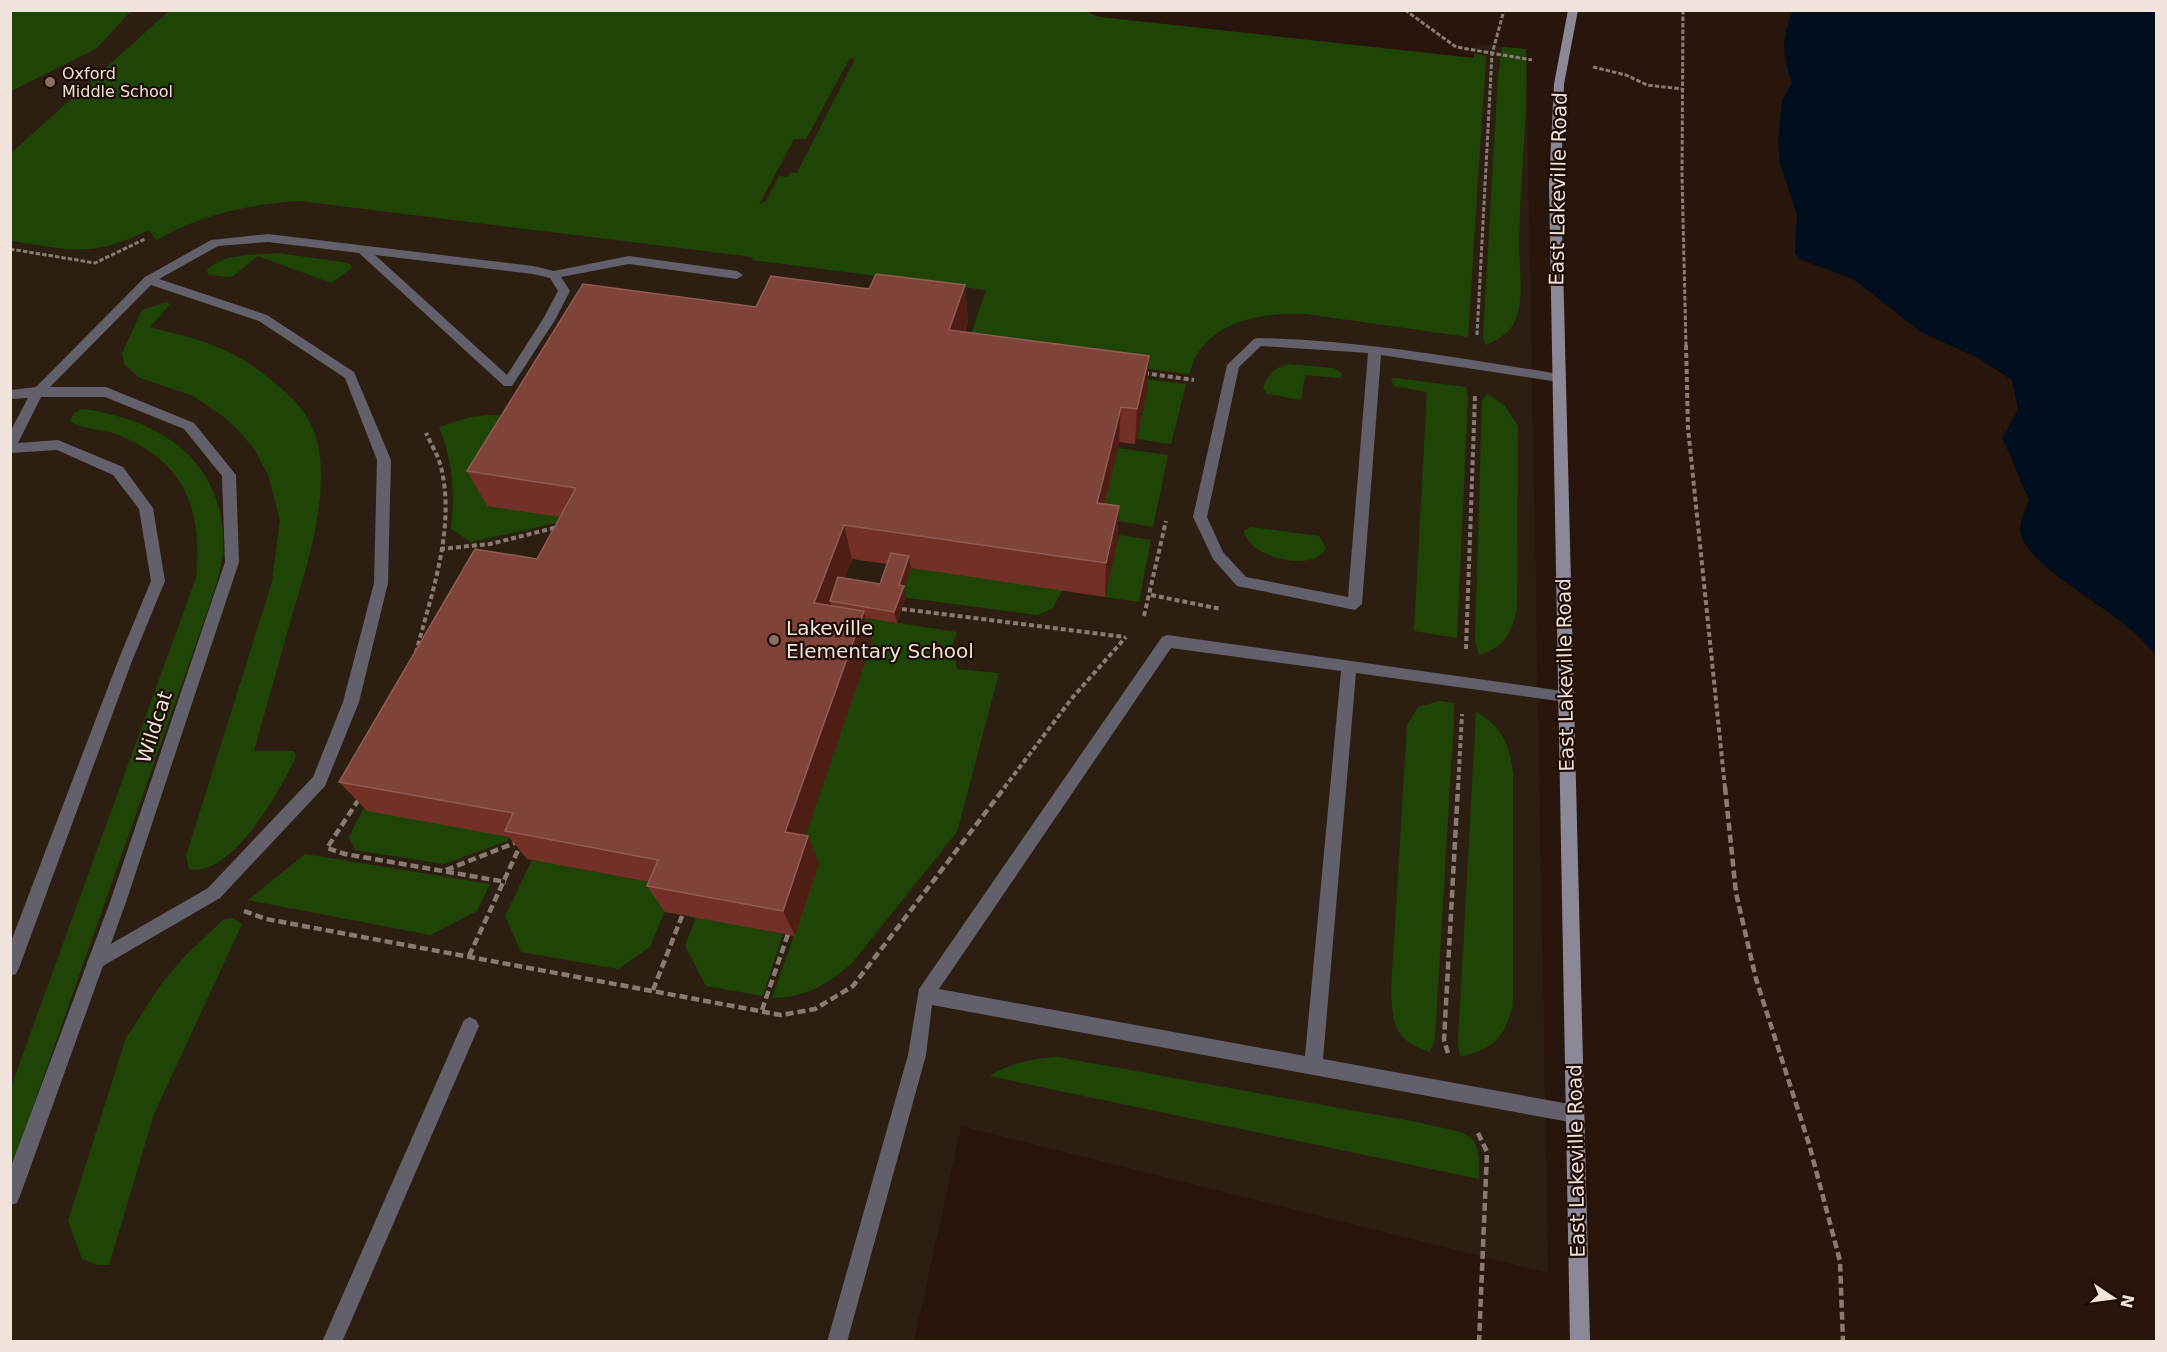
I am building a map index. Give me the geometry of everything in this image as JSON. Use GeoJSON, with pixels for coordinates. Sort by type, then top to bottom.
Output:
{"type":"FeatureCollection","features":[{"type":"Feature","properties":{"kind":"main road","name":"East Lakeville Road"},"geometry":{"type":"LineString","coordinates":[[1574,10],[1562,64],[1556,124],[1565,696],[1580,1341]]}},
{"type":"Feature","properties":{"kind":"street"},"geometry":{"type":"LineString","coordinates":[[10,968],[125,661],[158,581],[146,508],[118,471],[58,445],[10,447],[36,392],[148,279],[215,243],[268,238],[533,270],[554,275],[629,260],[737,275]]}},
{"type":"Feature","properties":{"kind":"street"},"geometry":{"type":"LineString","coordinates":[[362,249],[508,383],[549,320],[564,291],[554,275]]}},
{"type":"Feature","properties":{"kind":"street"},"geometry":{"type":"LineString","coordinates":[[96,962],[214,893],[320,781],[351,702],[381,583],[384,460],[350,375],[263,318],[148,279]]}},
{"type":"Feature","properties":{"kind":"street"},"geometry":{"type":"LineString","coordinates":[[1375,350],[1355,604],[1242,582],[1218,555],[1200,518],[1233,365],[1258,342],[1316,342],[1375,350],[1559,378]]}},
{"type":"Feature","properties":{"kind":"street","name":"Wildcat"},"geometry":{"type":"LineString","coordinates":[[10,395],[36,392],[106,392],[189,426],[229,475],[232,562],[96,962],[10,1196]]}},
{"type":"Feature","properties":{"kind":"street"},"geometry":{"type":"LineString","coordinates":[[837,1341],[917,1055],[925,995],[1167,641],[1565,696]]}},
{"type":"Feature","properties":{"kind":"street"},"geometry":{"type":"LineString","coordinates":[[1313,1067],[1349,667]]}},
{"type":"Feature","properties":{"kind":"street"},"geometry":{"type":"LineString","coordinates":[[925,995],[1575,1114]]}},
{"type":"Feature","properties":{"kind":"street"},"geometry":{"type":"LineString","coordinates":[[332,1341],[470,1026]]}},
{"type":"Feature","properties":{"kind":"path"},"geometry":{"type":"LineString","coordinates":[[1683,10],[1682,185],[1688,428],[1736,893],[1756,979],[1809,1144],[1840,1261],[1843,1341]]}},
{"type":"Feature","properties":{"kind":"path"},"geometry":{"type":"LineString","coordinates":[[10,249],[95,262],[145,239]]}},
{"type":"Feature","properties":{"kind":"path"},"geometry":{"type":"LineString","coordinates":[[1139,372],[1194,380]]}},
{"type":"Feature","properties":{"kind":"path"},"geometry":{"type":"LineString","coordinates":[[1192,387],[1196,372]]}},
{"type":"Feature","properties":{"kind":"path"},"geometry":{"type":"LineString","coordinates":[[415,658],[446,513],[441,467],[426,433]]}},
{"type":"Feature","properties":{"kind":"path"},"geometry":{"type":"LineString","coordinates":[[1139,622],[1145,615],[1151,595],[1167,514]]}},
{"type":"Feature","properties":{"kind":"path"},"geometry":{"type":"LineString","coordinates":[[440,549],[490,544],[564,526]]}},
{"type":"Feature","properties":{"kind":"path"},"geometry":{"type":"LineString","coordinates":[[902,609],[1125,637]]}},
{"type":"Feature","properties":{"kind":"path"},"geometry":{"type":"LineString","coordinates":[[241,910],[266,919],[781,1015],[815,1008],[853,986],[1073,697],[1132,630]]}},
{"type":"Feature","properties":{"kind":"path"},"geometry":{"type":"LineString","coordinates":[[363,792],[327,848],[345,854],[506,882]]}},
{"type":"Feature","properties":{"kind":"path"},"geometry":{"type":"LineString","coordinates":[[446,871],[456,864],[523,840],[506,882],[469,956]]}},
{"type":"Feature","properties":{"kind":"path"},"geometry":{"type":"LineString","coordinates":[[652,990],[682,915]]}},
{"type":"Feature","properties":{"kind":"path"},"geometry":{"type":"LineString","coordinates":[[762,1011],[788,934]]}},
{"type":"Feature","properties":{"kind":"shaded area","name":"Lakeville Elementary School"},"geometry":{"type":"Polygon","coordinates":[[[1081,10],[1100,17],[1474,58],[1475,44],[1526,49],[1548,1273],[961,1126],[914,1341],[11,1341],[10,11],[1081,10]]]}},
{"type":"Feature","properties":{"kind":"green space"},"geometry":{"type":"Polygon","coordinates":[[[11,10],[131,11],[96,49],[11,91],[11,10]]]}},
{"type":"Feature","properties":{"kind":"green space"},"geometry":{"type":"Polygon","coordinates":[[[1081,10],[1100,17],[1474,58],[1474,54],[1486,56],[1468,337],[1306,314],[1271,315],[1253,318],[1219,332],[1206,342],[1196,356],[1190,374],[967,347],[986,290],[752,260],[753,257],[299,201],[225,212],[207,217],[156,240],[149,230],[129,239],[96,248],[66,249],[11,241],[10,154],[169,11],[1081,10]],[[850,58],[806,139],[794,139],[759,205],[766,201],[779,176],[788,177],[791,172],[797,173],[855,59],[850,58]]]}},
{"type":"Feature","properties":{"kind":"green space"},"geometry":{"type":"Polygon","coordinates":[[[1502,47],[1526,49],[1519,236],[1521,292],[1518,313],[1512,327],[1486,345],[1483,338],[1498,76],[1502,47]]]}},
{"type":"Feature","properties":{"kind":"green space"},"geometry":{"type":"Polygon","coordinates":[[[278,253],[349,263],[352,268],[331,283],[258,256],[232,277],[209,275],[207,271],[212,265],[229,258],[278,253]]]}},
{"type":"Feature","properties":{"kind":"green space"},"geometry":{"type":"Polygon","coordinates":[[[167,302],[170,304],[150,327],[202,341],[231,353],[246,361],[297,404],[313,429],[319,451],[321,476],[315,529],[309,556],[254,751],[294,751],[296,757],[267,809],[237,846],[221,860],[205,868],[189,869],[186,856],[272,582],[280,520],[268,475],[255,450],[240,432],[224,417],[193,396],[138,377],[124,364],[122,353],[142,310],[167,302]]]}},
{"type":"Feature","properties":{"kind":"green space"},"geometry":{"type":"Polygon","coordinates":[[[1288,364],[1334,368],[1342,374],[1340,378],[1305,375],[1301,400],[1267,394],[1263,388],[1269,375],[1279,367],[1288,364]]]}},
{"type":"Feature","properties":{"kind":"green space"},"geometry":{"type":"Polygon","coordinates":[[[1136,378],[1186,384],[1171,444],[1137,439],[1147,392],[1136,378]]]}},
{"type":"Feature","properties":{"kind":"green space"},"geometry":{"type":"Polygon","coordinates":[[[1391,379],[1466,387],[1468,397],[1457,638],[1414,631],[1427,392],[1394,386],[1391,379]]]}},
{"type":"Feature","properties":{"kind":"green space"},"geometry":{"type":"Polygon","coordinates":[[[1487,394],[1504,405],[1518,426],[1517,610],[1505,639],[1495,648],[1479,655],[1475,640],[1482,400],[1487,394]]]}},
{"type":"Feature","properties":{"kind":"green space"},"geometry":{"type":"Polygon","coordinates":[[[82,409],[111,414],[138,423],[163,435],[184,451],[201,470],[214,494],[222,521],[223,552],[211,601],[11,1169],[11,1087],[196,578],[196,531],[192,510],[185,491],[174,474],[160,459],[142,446],[119,435],[70,421],[74,413],[82,409]]]}},
{"type":"Feature","properties":{"kind":"green space"},"geometry":{"type":"Polygon","coordinates":[[[512,416],[573,519],[471,542],[451,529],[452,477],[439,427],[470,417],[512,416]]]}},
{"type":"Feature","properties":{"kind":"green space"},"geometry":{"type":"Polygon","coordinates":[[[1118,448],[1168,455],[1153,527],[1101,518],[1118,448]]]}},
{"type":"Feature","properties":{"kind":"green space"},"geometry":{"type":"Polygon","coordinates":[[[1251,527],[1319,536],[1326,548],[1319,556],[1309,560],[1282,559],[1268,555],[1248,540],[1244,531],[1251,527]]]}},
{"type":"Feature","properties":{"kind":"green space"},"geometry":{"type":"Polygon","coordinates":[[[1119,535],[1151,540],[1139,602],[1105,597],[1119,535]]]}},
{"type":"Feature","properties":{"kind":"green space"},"geometry":{"type":"Polygon","coordinates":[[[911,568],[1063,590],[1052,609],[1037,615],[901,597],[911,568]]]}},
{"type":"Feature","properties":{"kind":"green space"},"geometry":{"type":"Polygon","coordinates":[[[833,613],[957,632],[949,655],[956,662],[957,669],[999,673],[957,832],[852,963],[815,988],[795,995],[772,998],[819,864],[797,860],[833,613]]]}},
{"type":"Feature","properties":{"kind":"green space"},"geometry":{"type":"Polygon","coordinates":[[[1440,701],[1454,703],[1454,718],[1435,1039],[1430,1052],[1409,1042],[1398,1031],[1393,1014],[1391,992],[1407,725],[1418,707],[1440,701]]]}},
{"type":"Feature","properties":{"kind":"green space"},"geometry":{"type":"Polygon","coordinates":[[[1476,711],[1485,717],[1503,737],[1513,773],[1513,1006],[1505,1027],[1496,1040],[1482,1050],[1460,1057],[1458,1043],[1476,711]]]}},
{"type":"Feature","properties":{"kind":"green space"},"geometry":{"type":"Polygon","coordinates":[[[387,762],[511,837],[507,841],[444,864],[355,850],[349,837],[387,762]]]}},
{"type":"Feature","properties":{"kind":"green space"},"geometry":{"type":"Polygon","coordinates":[[[305,854],[490,884],[477,911],[430,935],[248,900],[305,854]]]}},
{"type":"Feature","properties":{"kind":"green space"},"geometry":{"type":"Polygon","coordinates":[[[532,860],[675,887],[650,947],[618,969],[521,952],[505,916],[532,860]]]}},
{"type":"Feature","properties":{"kind":"green space"},"geometry":{"type":"Polygon","coordinates":[[[696,917],[783,934],[763,996],[706,986],[685,946],[696,917]]]}},
{"type":"Feature","properties":{"kind":"green space"},"geometry":{"type":"Polygon","coordinates":[[[232,918],[242,924],[154,1114],[109,1265],[98,1265],[82,1259],[68,1221],[126,1038],[162,983],[184,957],[224,919],[232,918]]]}},
{"type":"Feature","properties":{"kind":"green space"},"geometry":{"type":"Polygon","coordinates":[[[1058,1057],[1461,1132],[1474,1142],[1478,1150],[1479,1179],[989,1076],[1022,1062],[1058,1057]]]}},
{"type":"Feature","properties":{"kind":"water"},"geometry":{"type":"Polygon","coordinates":[[[1793,10],[2156,11],[2156,655],[2118,619],[2053,572],[2027,547],[2020,530],[2029,499],[2002,439],[2018,410],[2012,380],[1978,358],[1921,332],[1853,279],[1802,260],[1795,253],[1797,214],[1780,164],[1778,144],[1782,100],[1792,83],[1784,47],[1786,30],[1793,10]]]}},
{"type":"Feature","properties":{"kind":"building"},"geometry":{"type":"Polygon","coordinates":[[[876,274],[965,285],[949,330],[1149,356],[1137,409],[1121,407],[1097,503],[1119,506],[1106,563],[844,525],[814,603],[864,611],[785,832],[808,836],[783,911],[647,886],[658,860],[505,831],[513,813],[339,782],[475,549],[537,559],[576,488],[467,471],[583,284],[756,307],[771,276],[869,289],[876,274]]]}},
{"type":"Feature","properties":{"kind":"building"},"geometry":{"type":"Polygon","coordinates":[[[891,553],[909,556],[899,585],[904,586],[894,612],[830,601],[838,577],[880,584],[891,553]]]}},
{"type":"Feature","properties":{"kind":"place","name":"Oxford Middle School"},"geometry":{"type":"Point","coordinates":[50,82]}},
{"type":"Feature","properties":{"kind":"place","name":"Lakeville Elementary School"},"geometry":{"type":"Point","coordinates":[774,640]}}]}
